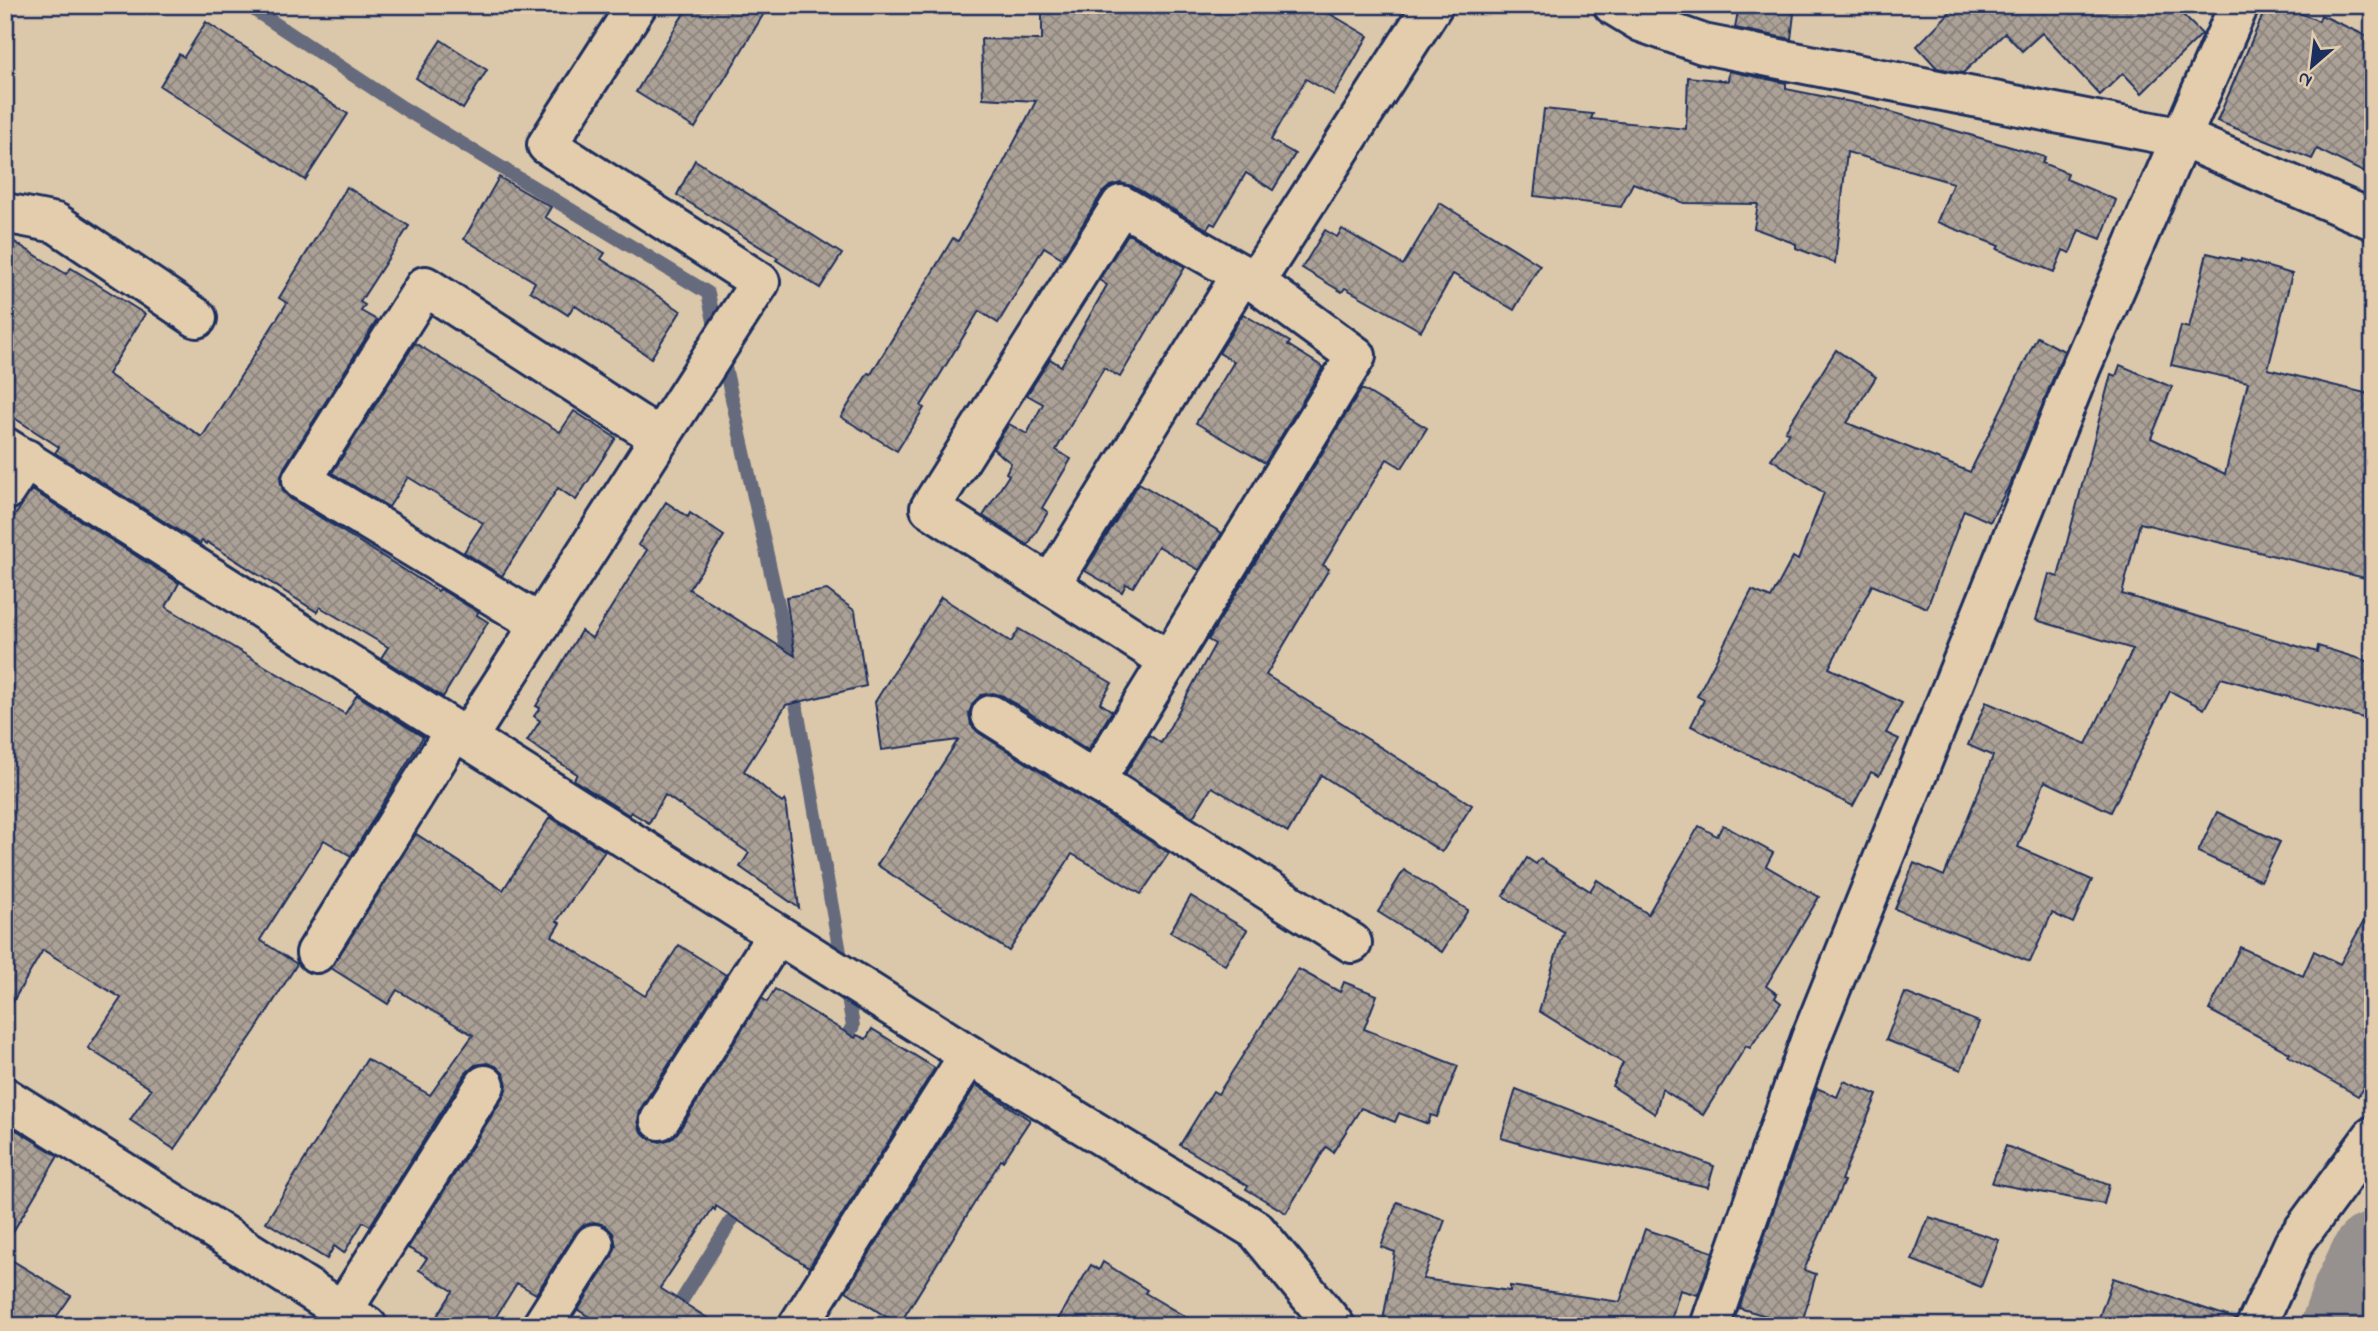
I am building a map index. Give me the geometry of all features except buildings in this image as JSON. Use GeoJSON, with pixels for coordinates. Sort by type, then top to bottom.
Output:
{"type":"FeatureCollection","features":[{"type":"Feature","properties":{"kind":"street"},"geometry":{"type":"LineString","coordinates":[[316,953],[461,734],[540,624],[760,282],[547,145],[637,5]]}},
{"type":"Feature","properties":{"kind":"street"},"geometry":{"type":"LineString","coordinates":[[1050,585],[1249,278],[1433,5]]}},
{"type":"Feature","properties":{"kind":"street"},"geometry":{"type":"LineString","coordinates":[[1613,5],[1641,22],[1703,44],[2183,138],[2373,220]]}},
{"type":"Feature","properties":{"kind":"street"},"geometry":{"type":"LineString","coordinates":[[1710,1326],[1816,1025],[2081,368],[2239,5]]}},
{"type":"Feature","properties":{"kind":"street"},"geometry":{"type":"LineString","coordinates":[[1095,781],[1356,356],[1249,278],[1121,205],[930,508],[1168,660]]}},
{"type":"Feature","properties":{"kind":"street"},"geometry":{"type":"LineString","coordinates":[[5,213],[56,223],[197,318]]}},
{"type":"Feature","properties":{"kind":"street"},"geometry":{"type":"LineString","coordinates":[[540,624],[302,480],[425,286],[660,438]]}},
{"type":"Feature","properties":{"kind":"street"},"geometry":{"type":"LineString","coordinates":[[5,491],[15,453],[969,1055],[1256,1230],[1335,1326]]}},
{"type":"Feature","properties":{"kind":"street"},"geometry":{"type":"LineString","coordinates":[[991,715],[1352,943]]}},
{"type":"Feature","properties":{"kind":"street"},"geometry":{"type":"LineString","coordinates":[[660,1120],[777,934]]}},
{"type":"Feature","properties":{"kind":"street"},"geometry":{"type":"LineString","coordinates":[[798,1326],[969,1055]]}},
{"type":"Feature","properties":{"kind":"street"},"geometry":{"type":"LineString","coordinates":[[5,1097],[348,1321],[485,1085]]}},
{"type":"Feature","properties":{"kind":"street"},"geometry":{"type":"LineString","coordinates":[[2256,1326],[2294,1242],[2373,1136]]}},
{"type":"Feature","properties":{"kind":"street"},"geometry":{"type":"LineString","coordinates":[[542,1326],[594,1244]]}},
{"type":"Feature","properties":{"kind":"waterway"},"geometry":{"type":"LineString","coordinates":[[247,5],[403,108],[708,293],[717,335]]}},
{"type":"Feature","properties":{"kind":"waterway"},"geometry":{"type":"LineString","coordinates":[[722,354],[780,613],[853,1026],[839,1049]]}},
{"type":"Feature","properties":{"kind":"waterway"},"geometry":{"type":"LineString","coordinates":[[672,1316],[743,1202]]}},
{"type":"Feature","properties":{"kind":"waterway"},"geometry":{"type":"LineString","coordinates":[[2343,1326],[2355,1292],[2373,1255]]}}]}
